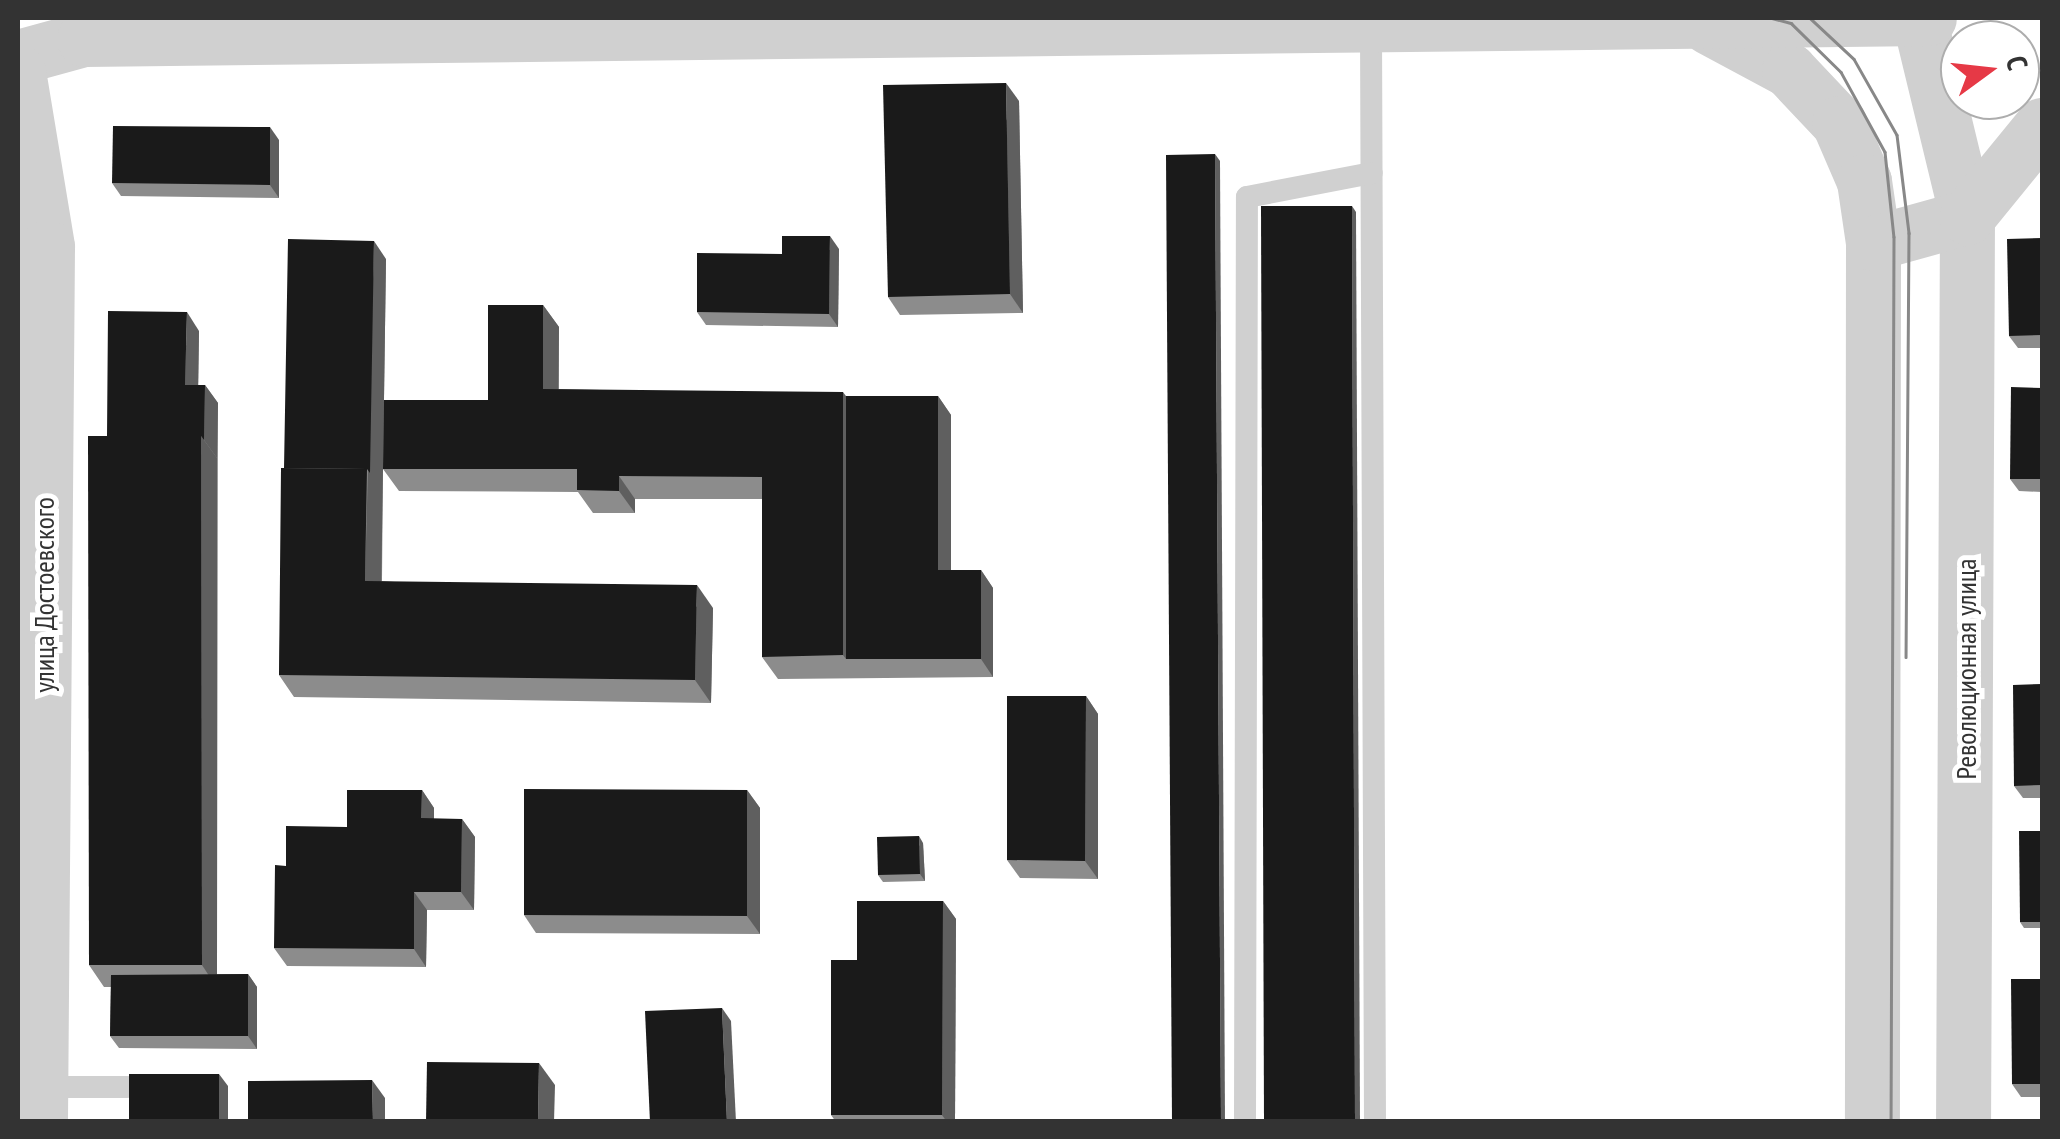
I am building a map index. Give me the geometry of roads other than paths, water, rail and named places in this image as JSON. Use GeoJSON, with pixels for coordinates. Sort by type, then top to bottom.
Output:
{"type":"FeatureCollection","features":[{"type":"Feature","properties":{"kind":"street"},"geometry":{"type":"LineString","coordinates":[[18,57],[84,39],[1652,28],[1923,18]]}},
{"type":"Feature","properties":{"kind":"street","name":"Революционная улица"},"geometry":{"type":"LineString","coordinates":[[1923,18],[1967,217],[1963,1122]]}},
{"type":"Feature","properties":{"kind":"street"},"geometry":{"type":"LineString","coordinates":[[1707,26],[1788,70],[1839,123],[1864,181],[1873,243],[1872,1122]]}},
{"type":"Feature","properties":{"kind":"street","name":"улица Достоевского"},"geometry":{"type":"LineString","coordinates":[[18,71],[32,247],[30,901],[40,1104]]}},
{"type":"Feature","properties":{"kind":"street"},"geometry":{"type":"LineString","coordinates":[[1873,243],[1967,217],[2042,124]]}},
{"type":"Feature","properties":{"kind":"lane"},"geometry":{"type":"LineString","coordinates":[[1371,30],[1375,1122]]}},
{"type":"Feature","properties":{"kind":"lane"},"geometry":{"type":"LineString","coordinates":[[1245,1122],[1247,197],[1372,172]]}},
{"type":"Feature","properties":{"kind":"lane"},"geometry":{"type":"LineString","coordinates":[[40,1104],[127,1088]]}},
{"type":"Feature","properties":{"kind":"tram line"},"geometry":{"type":"LineString","coordinates":[[1772,18],[1791,23],[1841,72],[1885,152],[1894,237],[1891,1122]]}},
{"type":"Feature","properties":{"kind":"tram line"},"geometry":{"type":"LineString","coordinates":[[1810,18],[1854,59],[1897,135],[1909,233],[1906,657]]}}]}
